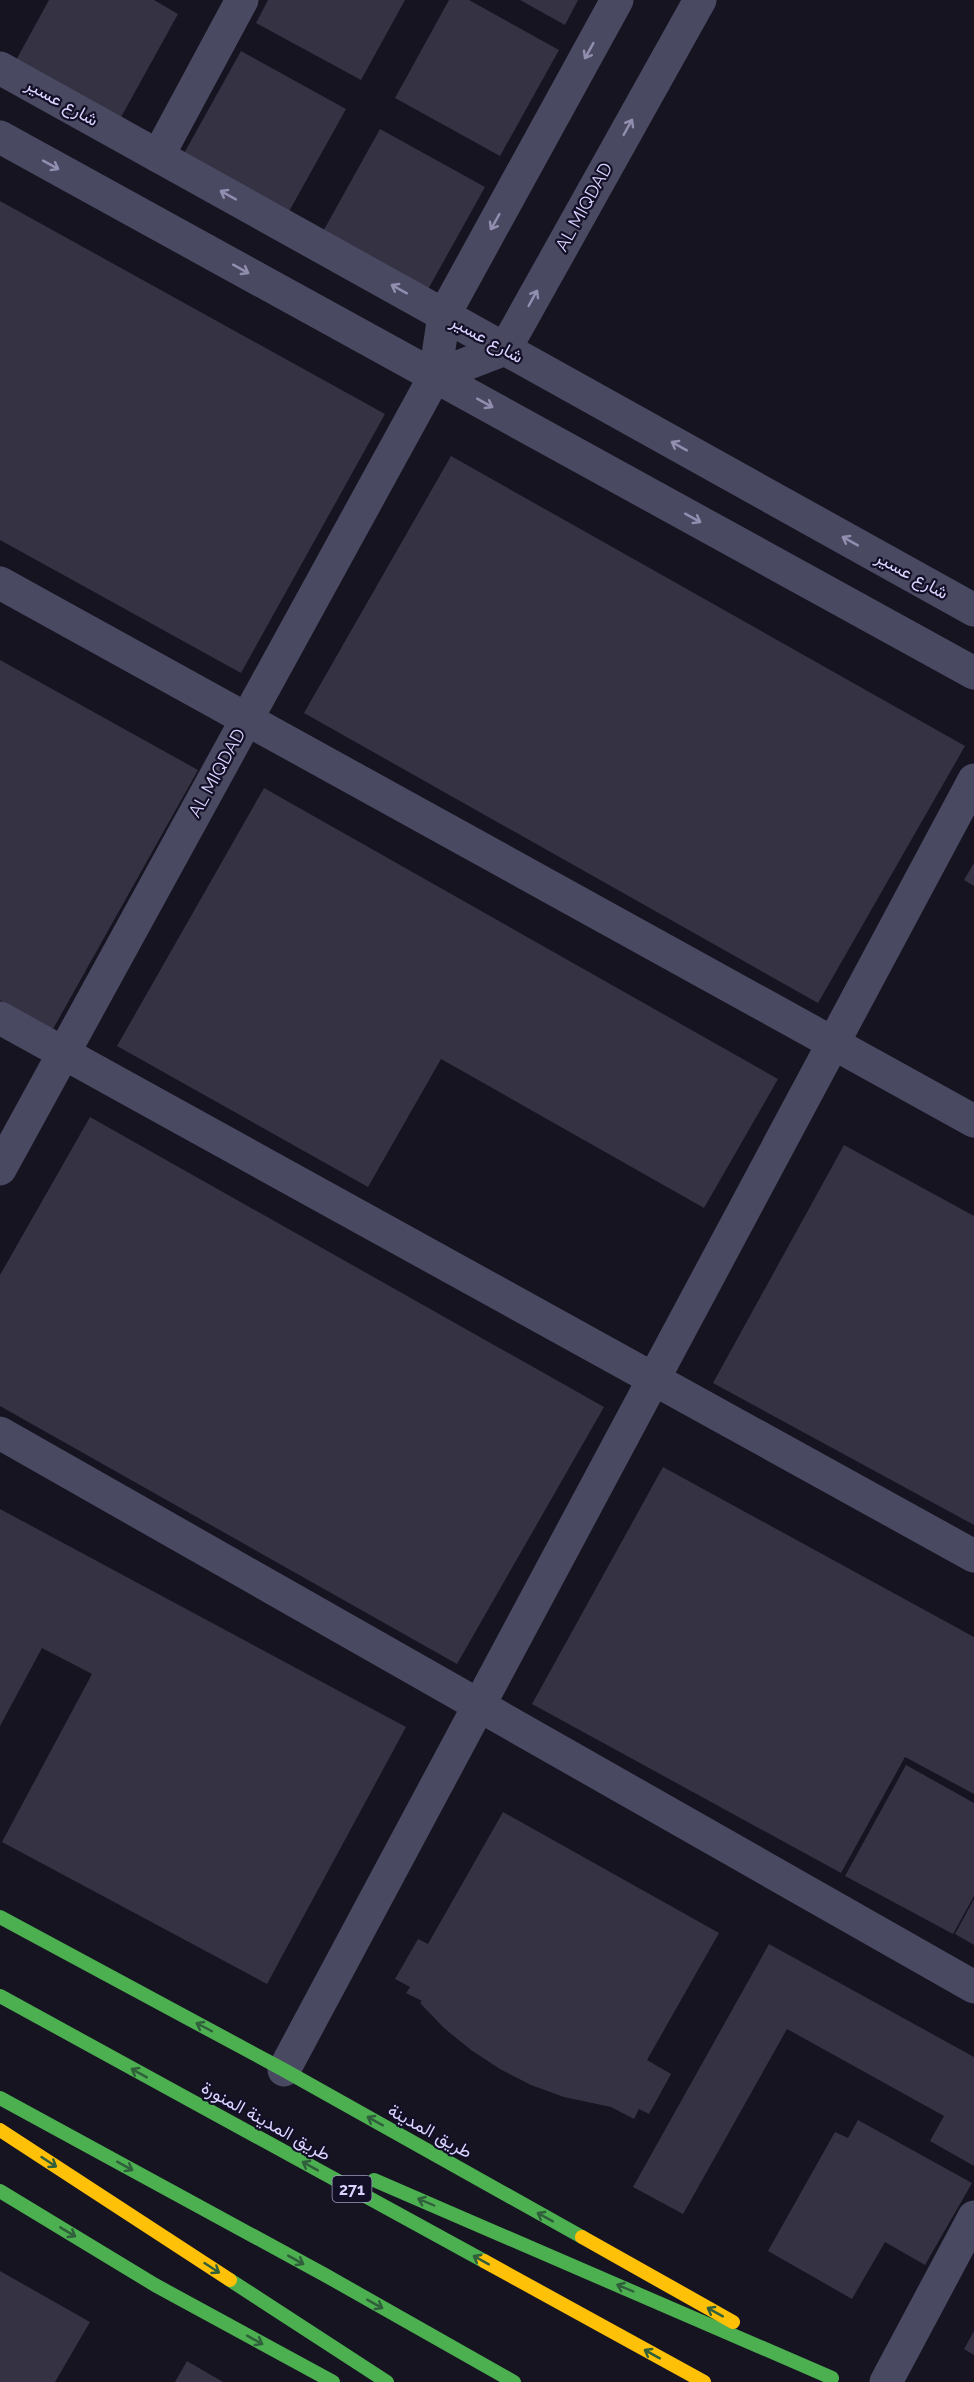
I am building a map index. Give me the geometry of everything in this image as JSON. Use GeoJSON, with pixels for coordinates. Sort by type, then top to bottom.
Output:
{"type":"FeatureCollection","features":[{"type":"Feature","properties":{"kind":"main road","name":"طريق المدينة"},"geometry":{"type":"LineString","coordinates":[[0,1917],[284,2070],[836,2380]]}},
{"type":"Feature","properties":{"kind":"main road","name":"طريق المدينة المنورة"},"geometry":{"type":"LineString","coordinates":[[0,1996],[704,2382]]}},
{"type":"Feature","properties":{"kind":"main road"},"geometry":{"type":"LineString","coordinates":[[0,2098],[325,2275],[514,2382]]}},
{"type":"Feature","properties":{"kind":"main road"},"geometry":{"type":"LineString","coordinates":[[185,2098],[328,2159]]}},
{"type":"Feature","properties":{"kind":"main road"},"geometry":{"type":"LineString","coordinates":[[0,2130],[387,2382]]}},
{"type":"Feature","properties":{"kind":"main road"},"geometry":{"type":"LineString","coordinates":[[360,2174],[836,2380]]}},
{"type":"Feature","properties":{"kind":"main road"},"geometry":{"type":"LineString","coordinates":[[0,2191],[156,2285],[333,2382]]}},
{"type":"Feature","properties":{"kind":"street"},"geometry":{"type":"LineString","coordinates":[[158,156],[242,0]]}},
{"type":"Feature","properties":{"kind":"street","name":"AL MIQDAD"},"geometry":{"type":"LineString","coordinates":[[0,1170],[435,376],[444,315],[618,0]]}},
{"type":"Feature","properties":{"kind":"street","name":"AL MIQDAD"},"geometry":{"type":"LineString","coordinates":[[505,349],[700,0]]}},
{"type":"Feature","properties":{"kind":"street","name":"شارع عسير"},"geometry":{"type":"LineString","coordinates":[[0,68],[974,610]]}},
{"type":"Feature","properties":{"kind":"street"},"geometry":{"type":"LineString","coordinates":[[0,137],[974,673]]}},
{"type":"Feature","properties":{"kind":"street"},"geometry":{"type":"LineString","coordinates":[[435,376],[505,349]]}},
{"type":"Feature","properties":{"kind":"street"},"geometry":{"type":"LineString","coordinates":[[0,583],[974,1121]]}},
{"type":"Feature","properties":{"kind":"street"},"geometry":{"type":"LineString","coordinates":[[284,2070],[974,780]]}},
{"type":"Feature","properties":{"kind":"street"},"geometry":{"type":"LineString","coordinates":[[0,1018],[974,1556]]}},
{"type":"Feature","properties":{"kind":"street"},"geometry":{"type":"LineString","coordinates":[[0,1433],[974,1987]]}},
{"type":"Feature","properties":{"kind":"street"},"geometry":{"type":"LineString","coordinates":[[886,2382],[974,2217]]}},
{"type":"Feature","properties":{"kind":"building"},"geometry":{"type":"Polygon","coordinates":[[[49,0],[154,0],[178,14],[120,119],[15,62],[49,0]]]}},
{"type":"Feature","properties":{"kind":"building"},"geometry":{"type":"Polygon","coordinates":[[[268,0],[405,0],[361,80],[256,23],[268,0]]]}},
{"type":"Feature","properties":{"kind":"building"},"geometry":{"type":"Polygon","coordinates":[[[449,0],[469,0],[559,50],[500,156],[395,98],[449,0]]]}},
{"type":"Feature","properties":{"kind":"building"},"geometry":{"type":"Polygon","coordinates":[[[520,0],[578,0],[565,25],[520,0]]]}},
{"type":"Feature","properties":{"kind":"building"},"geometry":{"type":"Polygon","coordinates":[[[241,51],[346,109],[287,215],[182,157],[241,51]]]}},
{"type":"Feature","properties":{"kind":"building"},"geometry":{"type":"Polygon","coordinates":[[[380,129],[485,187],[426,293],[321,235],[380,129]]]}},
{"type":"Feature","properties":{"kind":"building"},"geometry":{"type":"Polygon","coordinates":[[[0,201],[385,414],[241,673],[0,540],[0,201]]]}},
{"type":"Feature","properties":{"kind":"building"},"geometry":{"type":"Polygon","coordinates":[[[451,456],[965,746],[818,1003],[304,713],[451,456]]]}},
{"type":"Feature","properties":{"kind":"building"},"geometry":{"type":"Polygon","coordinates":[[[0,660],[198,770],[53,1029],[0,1000],[0,660]]]}},
{"type":"Feature","properties":{"kind":"building"},"geometry":{"type":"Polygon","coordinates":[[[264,788],[778,1079],[704,1208],[441,1059],[368,1187],[117,1046],[264,788]]]}},
{"type":"Feature","properties":{"kind":"building"},"geometry":{"type":"Polygon","coordinates":[[[974,863],[974,886],[964,880],[974,863]]]}},
{"type":"Feature","properties":{"kind":"building"},"geometry":{"type":"Polygon","coordinates":[[[90,1117],[604,1407],[457,1664],[0,1406],[0,1275],[90,1117]]]}},
{"type":"Feature","properties":{"kind":"building"},"geometry":{"type":"Polygon","coordinates":[[[844,1145],[974,1216],[974,1525],[713,1383],[844,1145]]]}},
{"type":"Feature","properties":{"kind":"building"},"geometry":{"type":"Polygon","coordinates":[[[663,1467],[974,1637],[974,1794],[905,1757],[841,1873],[532,1704],[663,1467]]]}},
{"type":"Feature","properties":{"kind":"building"},"geometry":{"type":"Polygon","coordinates":[[[0,1509],[406,1727],[267,1984],[2,1842],[92,1674],[42,1648],[0,1726],[0,1509]]]}},
{"type":"Feature","properties":{"kind":"building"},"geometry":{"type":"Polygon","coordinates":[[[906,1765],[974,1803],[974,1896],[953,1934],[845,1876],[906,1765]]]}},
{"type":"Feature","properties":{"kind":"building"},"geometry":{"type":"Polygon","coordinates":[[[503,1812],[719,1933],[647,2060],[671,2074],[649,2114],[639,2109],[634,2119],[611,2107],[564,2097],[531,2085],[500,2069],[471,2050],[444,2028],[420,2003],[422,2001],[406,1993],[410,1987],[395,1979],[418,1939],[428,1944],[503,1812]]]}},
{"type":"Feature","properties":{"kind":"building"},"geometry":{"type":"Polygon","coordinates":[[[974,1899],[974,1945],[955,1934],[974,1899]]]}},
{"type":"Feature","properties":{"kind":"building"},"geometry":{"type":"Polygon","coordinates":[[[769,1944],[974,2057],[974,2166],[930,2141],[944,2116],[787,2029],[683,2214],[633,2187],[769,1944]]]}},
{"type":"Feature","properties":{"kind":"building"},"geometry":{"type":"Polygon","coordinates":[[[858,2120],[972,2183],[925,2265],[885,2242],[852,2299],[768,2251],[835,2132],[848,2138],[858,2120]]]}},
{"type":"Feature","properties":{"kind":"building"},"geometry":{"type":"Polygon","coordinates":[[[0,2271],[90,2322],[55,2382],[0,2382],[0,2271]]]}},
{"type":"Feature","properties":{"kind":"building"},"geometry":{"type":"Polygon","coordinates":[[[974,2331],[974,2355],[964,2349],[974,2331]]]}},
{"type":"Feature","properties":{"kind":"building"},"geometry":{"type":"Polygon","coordinates":[[[187,2361],[223,2382],[175,2382],[187,2361]]]}},
{"type":"Feature","properties":{"kind":"traffic: fast"},"geometry":{"type":"LineString","coordinates":[[0,1917],[284,2070],[582,2237]]}},
{"type":"Feature","properties":{"kind":"traffic: fast"},"geometry":{"type":"LineString","coordinates":[[0,1996],[484,2261]]}},
{"type":"Feature","properties":{"kind":"traffic: fast"},"geometry":{"type":"LineString","coordinates":[[0,2098],[325,2275],[514,2382]]}},
{"type":"Feature","properties":{"kind":"traffic: fast"},"geometry":{"type":"LineString","coordinates":[[374,2180],[832,2378]]}},
{"type":"Feature","properties":{"kind":"traffic: fast"},"geometry":{"type":"LineString","coordinates":[[0,2191],[155,2285],[333,2382]]}},
{"type":"Feature","properties":{"kind":"traffic: fast"},"geometry":{"type":"LineString","coordinates":[[230,2280],[387,2382]]}},
{"type":"Feature","properties":{"kind":"traffic: slow"},"geometry":{"type":"LineString","coordinates":[[0,2130],[230,2280]]}},
{"type":"Feature","properties":{"kind":"traffic: slow"},"geometry":{"type":"LineString","coordinates":[[582,2237],[733,2322]]}},
{"type":"Feature","properties":{"kind":"traffic: slow"},"geometry":{"type":"LineString","coordinates":[[484,2261],[704,2382]]}}]}
